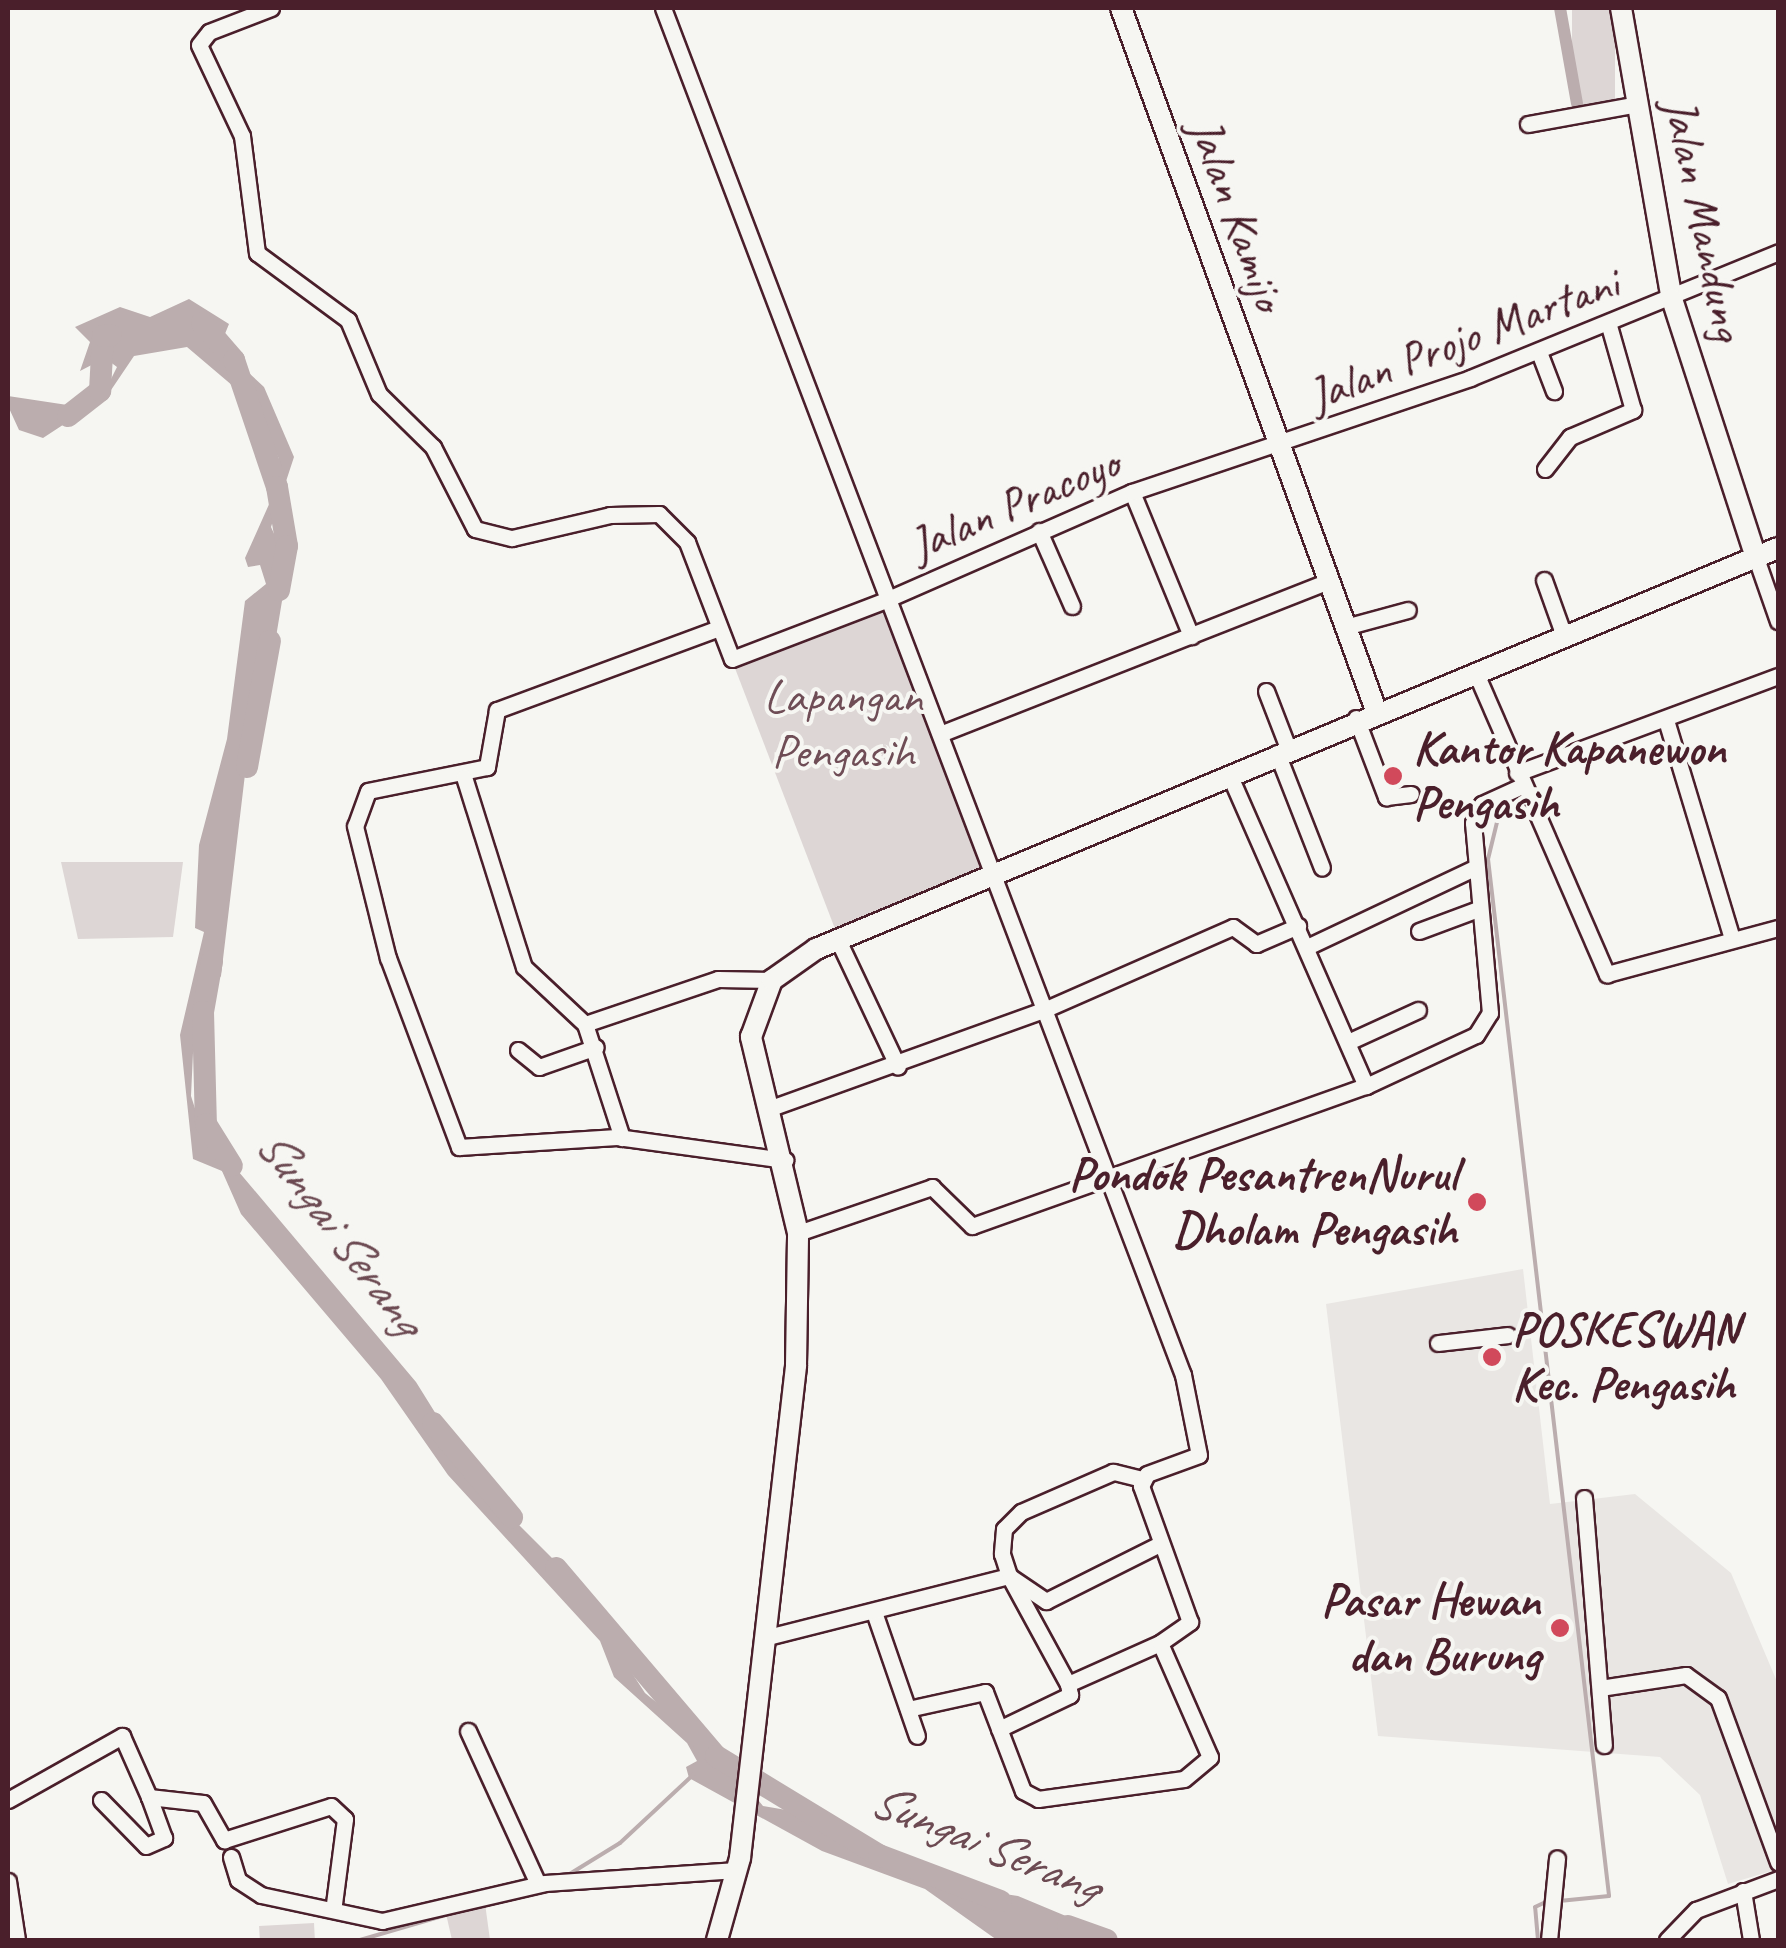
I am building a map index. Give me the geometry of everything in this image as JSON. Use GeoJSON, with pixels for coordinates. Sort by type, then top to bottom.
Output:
{"type":"FeatureCollection","features":[{"type":"Feature","properties":{"kind":"main road","name":"Jalan Kamijo"},"geometry":{"type":"LineString","coordinates":[[1121,8],[1345,626],[1366,714]]}},
{"type":"Feature","properties":{"kind":"main road","name":"Jalan Mandung"},"geometry":{"type":"LineString","coordinates":[[1621,8],[1672,299],[1756,558]]}},
{"type":"Feature","properties":{"kind":"main road"},"geometry":{"type":"LineString","coordinates":[[716,1940],[738,1864],[768,1636],[796,1366],[798,1233],[784,1160],[751,1036],[772,980],[838,940],[1366,714],[1778,548]]}},
{"type":"Feature","properties":{"kind":"street"},"geometry":{"type":"LineString","coordinates":[[271,8],[199,45],[242,136],[257,253],[348,320],[379,394],[433,448],[475,529],[512,538],[610,514],[659,514],[687,542],[732,659],[888,599],[663,8]]}},
{"type":"Feature","properties":{"kind":"street"},"geometry":{"type":"LineString","coordinates":[[1528,124],[1638,104]]}},
{"type":"Feature","properties":{"kind":"street","name":"Jalan Projo Martani"},"geometry":{"type":"LineString","coordinates":[[1279,447],[1609,326],[1778,252]]}},
{"type":"Feature","properties":{"kind":"street"},"geometry":{"type":"LineString","coordinates":[[1545,470],[1570,438],[1633,410],[1609,326]]}},
{"type":"Feature","properties":{"kind":"street"},"geometry":{"type":"LineString","coordinates":[[1539,352],[1554,391]]}},
{"type":"Feature","properties":{"kind":"street","name":"Jalan Pracoyo"},"geometry":{"type":"LineString","coordinates":[[1009,1576],[1002,1543],[1015,1516],[1113,1472],[1142,1479],[1190,1464],[1200,1447],[1183,1375],[888,599],[1132,492],[1279,447]]}},
{"type":"Feature","properties":{"kind":"street"},"geometry":{"type":"LineString","coordinates":[[1132,492],[1191,636]]}},
{"type":"Feature","properties":{"kind":"street"},"geometry":{"type":"LineString","coordinates":[[1039,531],[1072,606]]}},
{"type":"Feature","properties":{"kind":"street"},"geometry":{"type":"LineString","coordinates":[[1756,558],[1778,622]]}},
{"type":"Feature","properties":{"kind":"street"},"geometry":{"type":"LineString","coordinates":[[1544,580],[1564,636]]}},
{"type":"Feature","properties":{"kind":"street"},"geometry":{"type":"LineString","coordinates":[[940,734],[1328,581]]}},
{"type":"Feature","properties":{"kind":"street"},"geometry":{"type":"LineString","coordinates":[[1345,626],[1408,610]]}},
{"type":"Feature","properties":{"kind":"street"},"geometry":{"type":"LineString","coordinates":[[719,628],[497,710],[491,762],[464,776],[368,790],[354,826],[388,958],[450,1132],[472,1152],[622,1138],[784,1160]]}},
{"type":"Feature","properties":{"kind":"street"},"geometry":{"type":"LineString","coordinates":[[1475,670],[1607,974],[1778,928]]}},
{"type":"Feature","properties":{"kind":"street"},"geometry":{"type":"LineString","coordinates":[[798,1233],[932,1187],[972,1226],[1366,1086],[1487,1022],[1474,868],[1475,814],[1520,779],[1778,676]]}},
{"type":"Feature","properties":{"kind":"street"},"geometry":{"type":"LineString","coordinates":[[1266,691],[1322,868]]}},
{"type":"Feature","properties":{"kind":"street"},"geometry":{"type":"LineString","coordinates":[[1366,714],[1386,797],[1411,794]]}},
{"type":"Feature","properties":{"kind":"street"},"geometry":{"type":"LineString","coordinates":[[1666,720],[1732,939]]}},
{"type":"Feature","properties":{"kind":"street"},"geometry":{"type":"LineString","coordinates":[[1229,774],[1366,1086]]}},
{"type":"Feature","properties":{"kind":"street"},"geometry":{"type":"LineString","coordinates":[[464,776],[528,976],[585,1024],[596,1046],[622,1138]]}},
{"type":"Feature","properties":{"kind":"street"},"geometry":{"type":"LineString","coordinates":[[1308,947],[1474,868]]}},
{"type":"Feature","properties":{"kind":"street"},"geometry":{"type":"LineString","coordinates":[[1420,931],[1478,909]]}},
{"type":"Feature","properties":{"kind":"street"},"geometry":{"type":"LineString","coordinates":[[768,1109],[898,1067],[1046,1009],[1238,926],[1256,944],[1298,926]]}},
{"type":"Feature","properties":{"kind":"street"},"geometry":{"type":"LineString","coordinates":[[838,940],[898,1067]]}},
{"type":"Feature","properties":{"kind":"street"},"geometry":{"type":"LineString","coordinates":[[585,1024],[718,979],[772,980]]}},
{"type":"Feature","properties":{"kind":"street"},"geometry":{"type":"LineString","coordinates":[[1348,1042],[1418,1010]]}},
{"type":"Feature","properties":{"kind":"street"},"geometry":{"type":"LineString","coordinates":[[518,1050],[539,1067],[596,1046]]}},
{"type":"Feature","properties":{"kind":"street"},"geometry":{"type":"LineString","coordinates":[[1438,1343],[1508,1334]]}},
{"type":"Feature","properties":{"kind":"street"},"geometry":{"type":"LineString","coordinates":[[1068,1684],[1160,1642],[1190,1622],[1160,1544],[1142,1479]]}},
{"type":"Feature","properties":{"kind":"street"},"geometry":{"type":"LineString","coordinates":[[1584,1498],[1604,1745]]}},
{"type":"Feature","properties":{"kind":"street"},"geometry":{"type":"LineString","coordinates":[[768,1636],[1009,1576],[1046,1601],[1160,1544]]}},
{"type":"Feature","properties":{"kind":"street"},"geometry":{"type":"LineString","coordinates":[[999,1729],[1070,1696],[1068,1684],[1009,1576]]}},
{"type":"Feature","properties":{"kind":"street"},"geometry":{"type":"LineString","coordinates":[[874,1612],[917,1736]]}},
{"type":"Feature","properties":{"kind":"street"},"geometry":{"type":"LineString","coordinates":[[908,1709],[979,1689],[1023,1791],[1038,1799],[1204,1769],[1209,1745],[1160,1642]]}},
{"type":"Feature","properties":{"kind":"street"},"geometry":{"type":"LineString","coordinates":[[1600,1688],[1686,1675],[1709,1689],[1728,1713],[1778,1862]]}},
{"type":"Feature","properties":{"kind":"street"},"geometry":{"type":"LineString","coordinates":[[468,1731],[541,1883]]}},
{"type":"Feature","properties":{"kind":"street"},"geometry":{"type":"LineString","coordinates":[[8,1800],[122,1736],[163,1830],[157,1845],[140,1842],[101,1800]]}},
{"type":"Feature","properties":{"kind":"street"},"geometry":{"type":"LineString","coordinates":[[149,1797],[203,1804],[224,1840],[319,1806],[340,1810],[334,1904]]}},
{"type":"Feature","properties":{"kind":"street"},"geometry":{"type":"LineString","coordinates":[[231,1856],[248,1889],[334,1904],[383,1929],[541,1883],[738,1864]]}},
{"type":"Feature","properties":{"kind":"street"},"geometry":{"type":"LineString","coordinates":[[1549,1940],[1548,1898],[1558,1858]]}},
{"type":"Feature","properties":{"kind":"street"},"geometry":{"type":"LineString","coordinates":[[1667,1940],[1696,1910],[1778,1878]]}},
{"type":"Feature","properties":{"kind":"street"},"geometry":{"type":"LineString","coordinates":[[8,1881],[16,1940]]}},
{"type":"Feature","properties":{"kind":"street"},"geometry":{"type":"LineString","coordinates":[[1743,1891],[1751,1940]]}},
{"type":"Feature","properties":{"kind":"shaded area"},"geometry":{"type":"Polygon","coordinates":[[[189,299],[229,324],[220,346],[264,387],[294,457],[271,527],[288,565],[272,661],[256,682],[221,976],[195,1010],[191,1096],[201,1127],[416,1382],[482,1488],[565,1571],[645,1693],[721,1755],[763,1806],[798,1812],[939,1884],[1018,1896],[1097,1929],[1096,1940],[997,1940],[925,1889],[822,1851],[689,1778],[686,1767],[697,1761],[687,1743],[614,1677],[600,1641],[448,1475],[381,1379],[241,1214],[222,1171],[193,1159],[180,1035],[204,932],[195,928],[199,845],[227,739],[245,601],[266,584],[260,565],[248,567],[245,558],[279,482],[279,459],[253,403],[187,347],[134,356],[107,396],[43,438],[19,430],[8,406],[8,396],[74,406],[106,389],[117,367],[105,358],[80,371],[90,342],[75,327],[120,307],[150,317],[189,299]]]}},
{"type":"Feature","properties":{"kind":"shaded area","name":"Pasar Hewan dan Burung"},"geometry":{"type":"Polygon","coordinates":[[[1523,1269],[1550,1504],[1635,1494],[1731,1573],[1778,1684],[1778,1869],[1728,1884],[1700,1795],[1660,1757],[1378,1736],[1326,1304],[1523,1269]]]}},
{"type":"Feature","properties":{"kind":"green space"},"geometry":{"type":"Polygon","coordinates":[[[1572,8],[1615,8],[1615,105],[1572,105],[1572,8]]]}},
{"type":"Feature","properties":{"kind":"green space","name":"Lapangan Pengasih"},"geometry":{"type":"Polygon","coordinates":[[[885,607],[988,875],[837,933],[734,665],[885,607]]]}},
{"type":"Feature","properties":{"kind":"green space"},"geometry":{"type":"Polygon","coordinates":[[[61,862],[183,862],[173,937],[78,939],[61,862]]]}},
{"type":"Feature","properties":{"kind":"green space"},"geometry":{"type":"Polygon","coordinates":[[[484,1896],[490,1940],[452,1940],[444,1905],[484,1896]]]}},
{"type":"Feature","properties":{"kind":"green space"},"geometry":{"type":"Polygon","coordinates":[[[314,1923],[315,1940],[260,1940],[259,1926],[314,1923]]]}},
{"type":"Feature","properties":{"kind":"waterway"},"geometry":{"type":"LineString","coordinates":[[1560,8],[1577,103]]}},
{"type":"Feature","properties":{"kind":"waterway","name":"Sungai Serang"},"geometry":{"type":"LineString","coordinates":[[202,323],[234,360],[277,487],[287,546],[279,590]]}},
{"type":"Feature","properties":{"kind":"waterway","name":"Sungai Serang"},"geometry":{"type":"LineString","coordinates":[[68,416],[100,391],[103,336],[111,335]]}},
{"type":"Feature","properties":{"kind":"waterway","name":"Sungai Serang"},"geometry":{"type":"LineString","coordinates":[[247,767],[270,641]]}},
{"type":"Feature","properties":{"kind":"waterway"},"geometry":{"type":"LineString","coordinates":[[1499,814],[1488,859],[1609,1896],[1559,1901]]}},
{"type":"Feature","properties":{"kind":"waterway","name":"Sungai Serang"},"geometry":{"type":"LineString","coordinates":[[212,961],[203,1012],[206,1124],[232,1166]]}},
{"type":"Feature","properties":{"kind":"waterway","name":"Sungai Serang"},"geometry":{"type":"LineString","coordinates":[[433,1423],[512,1517]]}},
{"type":"Feature","properties":{"kind":"waterway","name":"Sungai Serang"},"geometry":{"type":"LineString","coordinates":[[556,1568],[716,1756],[879,1855],[1001,1901]]}},
{"type":"Feature","properties":{"kind":"waterway"},"geometry":{"type":"LineString","coordinates":[[568,1875],[620,1843],[693,1775]]}},
{"type":"Feature","properties":{"kind":"waterway"},"geometry":{"type":"LineString","coordinates":[[1538,1940],[1535,1907],[1550,1900]]}},
{"type":"Feature","properties":{"kind":"waterway"},"geometry":{"type":"LineString","coordinates":[[360,1940],[470,1908]]}},
{"type":"Feature","properties":{"kind":"waterway","name":"Sungai Serang"},"geometry":{"type":"LineString","coordinates":[[1068,1926],[1107,1940]]}},
{"type":"Feature","properties":{"kind":"place","name":"Kantor Kapanewon Pengasih"},"geometry":{"type":"Point","coordinates":[1393,776]}},
{"type":"Feature","properties":{"kind":"place","name":"Pondok PesantrenNurul Dholam Pengasih"},"geometry":{"type":"Point","coordinates":[1477,1202]}},
{"type":"Feature","properties":{"kind":"place","name":"POSKESWAN Kec. Pengasih"},"geometry":{"type":"Point","coordinates":[1492,1357]}},
{"type":"Feature","properties":{"kind":"place","name":"Pasar Hewan dan Burung"},"geometry":{"type":"Point","coordinates":[1560,1628]}}]}
